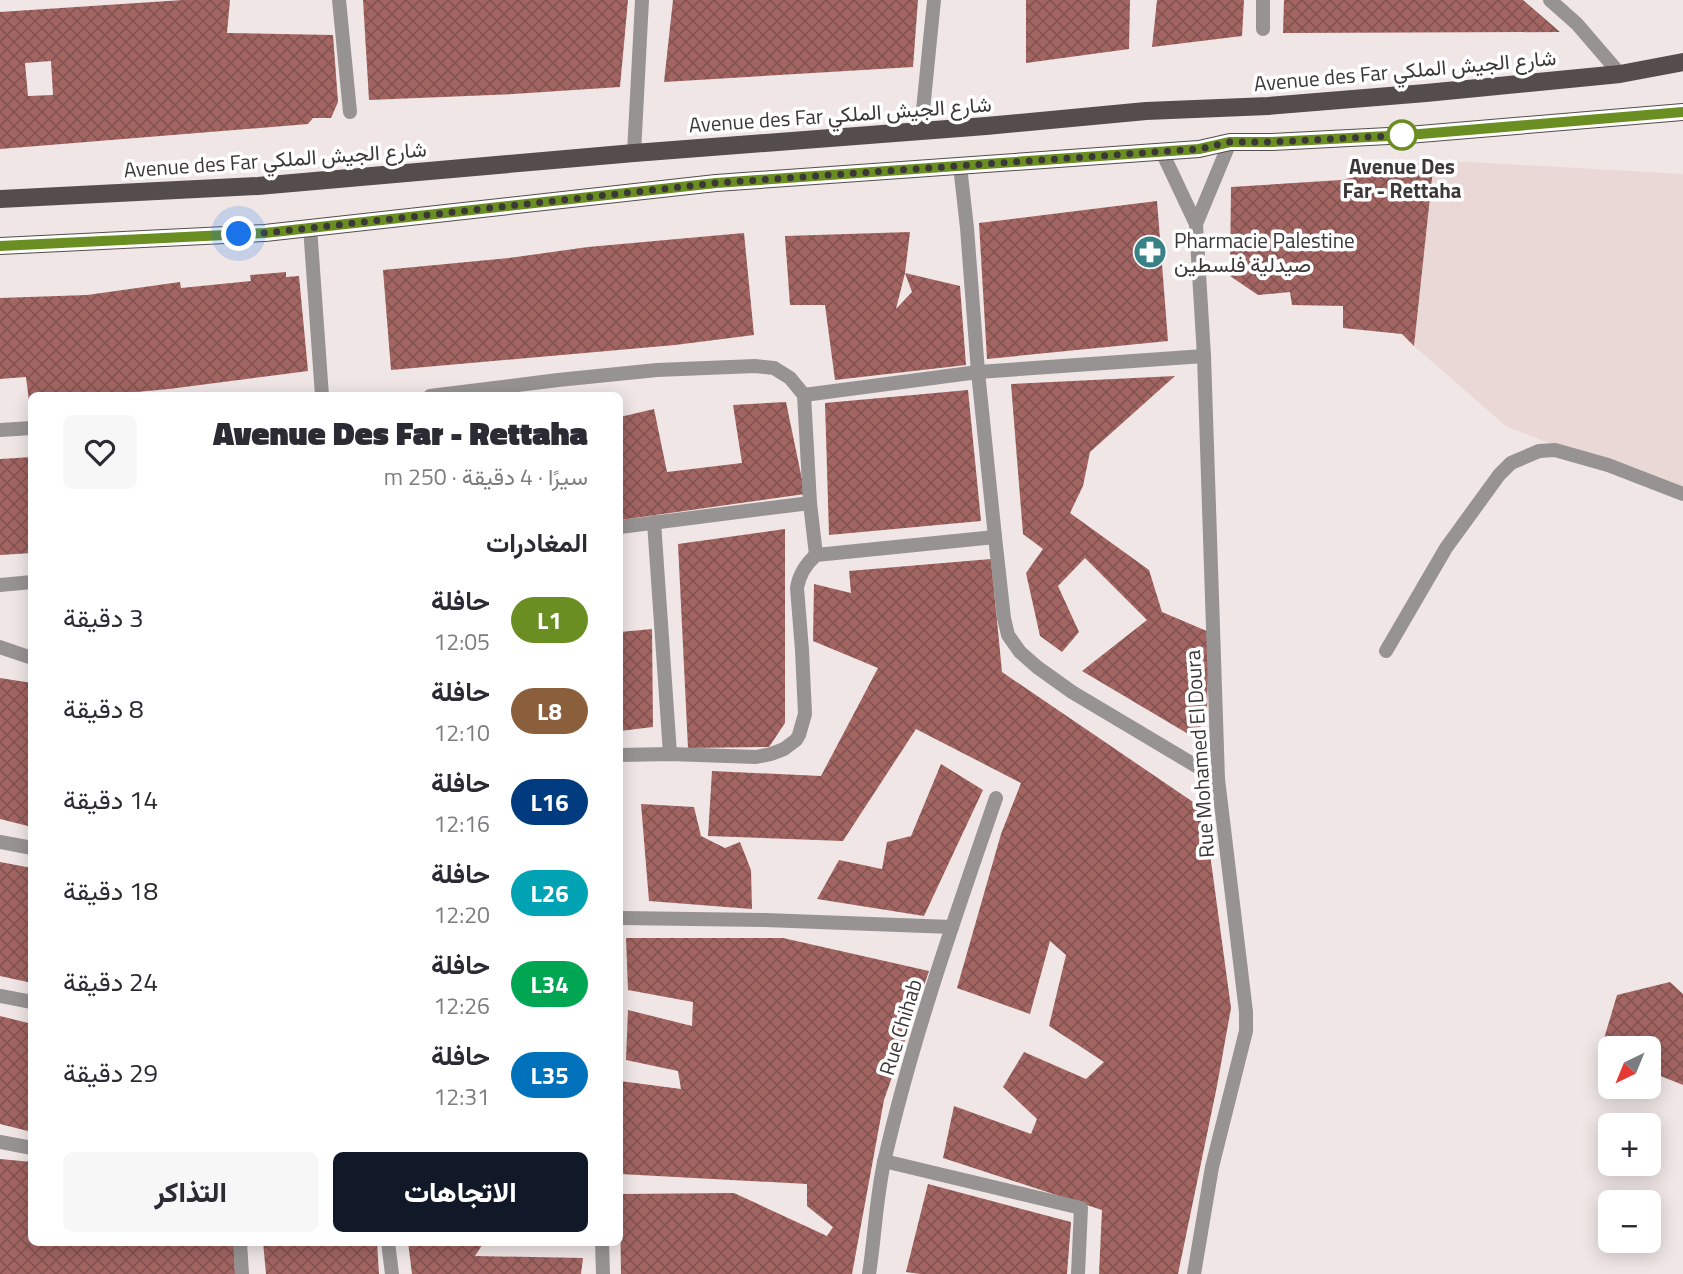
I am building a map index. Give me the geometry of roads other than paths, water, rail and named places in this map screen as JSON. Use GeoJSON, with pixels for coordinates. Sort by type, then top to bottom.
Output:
{"type":"FeatureCollection","features":[{"type":"Feature","properties":{"kind":"main road","name":"Avenue des Far شارع الجيش الملكي"},"geometry":{"type":"LineString","coordinates":[[0,199],[258,186],[1146,111],[1294,104],[1620,74],[1683,62]]}},
{"type":"Feature","properties":{"kind":"main road"},"geometry":{"type":"LineString","coordinates":[[0,246],[265,233],[716,183],[1199,149],[1230,142],[1408,135],[1683,112]]}},
{"type":"Feature","properties":{"kind":"street"},"geometry":{"type":"LineString","coordinates":[[339,0],[350,112]]}},
{"type":"Feature","properties":{"kind":"street"},"geometry":{"type":"LineString","coordinates":[[634,153],[642,0]]}},
{"type":"Feature","properties":{"kind":"street"},"geometry":{"type":"LineString","coordinates":[[922,131],[934,0]]}},
{"type":"Feature","properties":{"kind":"street"},"geometry":{"type":"LineString","coordinates":[[1263,0],[1263,29]]}},
{"type":"Feature","properties":{"kind":"street"},"geometry":{"type":"LineString","coordinates":[[1549,0],[1577,24],[1620,74]]}},
{"type":"Feature","properties":{"kind":"street","name":"Rue Mohamed El Doura"},"geometry":{"type":"LineString","coordinates":[[1196,224],[1230,142]]}},
{"type":"Feature","properties":{"kind":"street","name":"Rue Mohamed El Doura"},"geometry":{"type":"LineString","coordinates":[[1161,152],[1196,224],[1204,356],[1218,779],[1244,985],[1246,1031],[1212,1167],[1194,1274]]}},
{"type":"Feature","properties":{"kind":"street"},"geometry":{"type":"LineString","coordinates":[[960,166],[978,372],[1008,635],[1020,652],[1072,692],[1218,779]]}},
{"type":"Feature","properties":{"kind":"street"},"geometry":{"type":"LineString","coordinates":[[310,227],[322,392]]}},
{"type":"Feature","properties":{"kind":"street"},"geometry":{"type":"LineString","coordinates":[[804,395],[978,372],[1204,356]]}},
{"type":"Feature","properties":{"kind":"street"},"geometry":{"type":"LineString","coordinates":[[462,392],[657,370],[763,366],[774,368],[784,373],[804,395],[816,555]]}},
{"type":"Feature","properties":{"kind":"street"},"geometry":{"type":"LineString","coordinates":[[558,380],[559,392]]}},
{"type":"Feature","properties":{"kind":"street"},"geometry":{"type":"LineString","coordinates":[[0,430],[28,428]]}},
{"type":"Feature","properties":{"kind":"street"},"geometry":{"type":"LineString","coordinates":[[1385,651],[1446,548],[1499,475],[1511,463],[1539,451],[1555,450],[1608,465],[1683,494]]}},
{"type":"Feature","properties":{"kind":"street"},"geometry":{"type":"LineString","coordinates":[[623,527],[810,503]]}},
{"type":"Feature","properties":{"kind":"street"},"geometry":{"type":"LineString","coordinates":[[654,522],[670,754]]}},
{"type":"Feature","properties":{"kind":"street"},"geometry":{"type":"LineString","coordinates":[[623,755],[756,757],[784,749],[799,735],[805,714],[797,588],[802,572],[816,555],[995,537]]}},
{"type":"Feature","properties":{"kind":"street"},"geometry":{"type":"LineString","coordinates":[[0,585],[28,582]]}},
{"type":"Feature","properties":{"kind":"street"},"geometry":{"type":"LineString","coordinates":[[0,647],[28,657]]}},
{"type":"Feature","properties":{"kind":"street","name":"Rue Chihab"},"geometry":{"type":"LineString","coordinates":[[869,1274],[884,1161],[912,1057],[952,927],[996,798]]}},
{"type":"Feature","properties":{"kind":"street"},"geometry":{"type":"LineString","coordinates":[[0,842],[28,847]]}},
{"type":"Feature","properties":{"kind":"street"},"geometry":{"type":"LineString","coordinates":[[623,918],[952,927]]}},
{"type":"Feature","properties":{"kind":"street"},"geometry":{"type":"LineString","coordinates":[[0,996],[28,1001]]}},
{"type":"Feature","properties":{"kind":"street"},"geometry":{"type":"LineString","coordinates":[[0,1142],[28,1147]]}},
{"type":"Feature","properties":{"kind":"street"},"geometry":{"type":"LineString","coordinates":[[884,1161],[1081,1208],[1078,1274]]}},
{"type":"Feature","properties":{"kind":"street"},"geometry":{"type":"LineString","coordinates":[[240,1246],[242,1274]]}},
{"type":"Feature","properties":{"kind":"street"},"geometry":{"type":"LineString","coordinates":[[388,1246],[391,1274]]}},
{"type":"Feature","properties":{"kind":"street"},"geometry":{"type":"LineString","coordinates":[[601,1246],[603,1274]]}},
{"type":"Feature","properties":{"kind":"place","name":"Avenue Des Far - Rettaha"},"geometry":{"type":"Point","coordinates":[1402,135]}},
{"type":"Feature","properties":{"kind":"place","name":"Pharmacie Palestine صيدلية فلسطين"},"geometry":{"type":"Point","coordinates":[1150,252]}}]}
